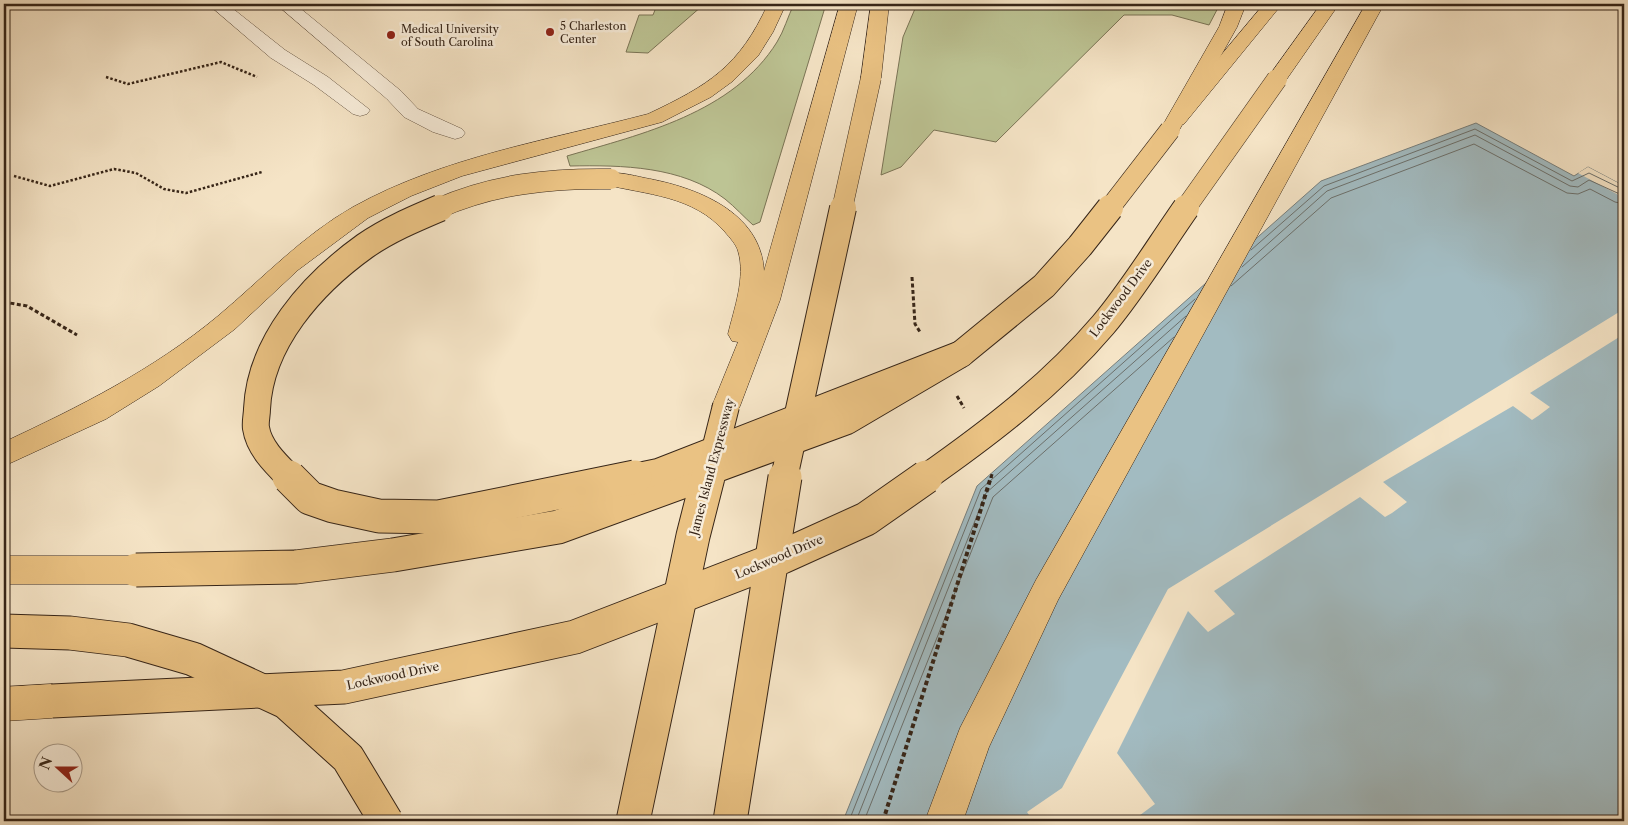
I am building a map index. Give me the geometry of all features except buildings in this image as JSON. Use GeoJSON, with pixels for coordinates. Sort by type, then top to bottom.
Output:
{"type":"FeatureCollection","features":[{"type":"Feature","properties":{"kind":"main road"},"geometry":{"type":"LineString","coordinates":[[4,456],[96,411],[150,379],[226,323],[290,264],[322,238],[360,213],[403,191],[454,171],[655,118],[684,104],[714,86],[746,58],[766,28],[777,4]]}},
{"type":"Feature","properties":{"kind":"main road","name":"James Island Expressway"},"geometry":{"type":"LineString","coordinates":[[633,821],[693,536],[726,406],[768,300],[849,4]]}},
{"type":"Feature","properties":{"kind":"main road"},"geometry":{"type":"LineString","coordinates":[[874,65],[880,4]]}},
{"type":"Feature","properties":{"kind":"main road"},"geometry":{"type":"LineString","coordinates":[[730,821],[788,456],[874,65],[895,4]]}},
{"type":"Feature","properties":{"kind":"main road"},"geometry":{"type":"LineString","coordinates":[[1217,61],[1236,12],[1237,4]]}},
{"type":"Feature","properties":{"kind":"main road"},"geometry":{"type":"LineString","coordinates":[[4,570],[296,567],[393,556],[558,527],[847,421],[961,354],[1044,286],[1080,246],[1170,130],[1217,61],[1273,4]]}},
{"type":"Feature","properties":{"kind":"main road"},"geometry":{"type":"LineString","coordinates":[[944,821],[973,741],[1047,590],[1376,4]]}},
{"type":"Feature","properties":{"kind":"main road","name":"Lockwood Drive"},"geometry":{"type":"LineString","coordinates":[[4,704],[344,686],[575,638],[782,558],[866,519],[990,432],[1059,373],[1104,324],[1277,79],[1321,8]]}},
{"type":"Feature","properties":{"kind":"main road"},"geometry":{"type":"LineString","coordinates":[[726,406],[749,294],[750,249],[736,230],[705,203],[674,191],[611,179],[569,178],[490,190],[450,203],[407,222],[374,242],[331,274],[302,305],[277,338],[258,389],[256,429],[269,457],[310,498],[333,506],[379,516],[439,517],[658,472],[961,354]]}},
{"type":"Feature","properties":{"kind":"main road"},"geometry":{"type":"LineString","coordinates":[[4,631],[70,632],[128,640],[193,659],[286,702],[348,758],[386,821]]}},
{"type":"Feature","properties":{"kind":"lane"},"geometry":{"type":"LineString","coordinates":[[217,4],[278,54],[321,81],[360,110]]}},
{"type":"Feature","properties":{"kind":"lane"},"geometry":{"type":"LineString","coordinates":[[285,4],[394,94],[411,113],[440,128],[455,133]]}},
{"type":"Feature","properties":{"kind":"path"},"geometry":{"type":"LineString","coordinates":[[106,77],[128,84],[221,62],[260,78]]}},
{"type":"Feature","properties":{"kind":"path"},"geometry":{"type":"LineString","coordinates":[[14,176],[50,186],[114,169],[136,173],[164,189],[186,193],[262,172]]}},
{"type":"Feature","properties":{"kind":"path"},"geometry":{"type":"LineString","coordinates":[[912,277],[915,324],[924,340]]}},
{"type":"Feature","properties":{"kind":"path"},"geometry":{"type":"LineString","coordinates":[[4,302],[27,306],[77,335]]}},
{"type":"Feature","properties":{"kind":"path"},"geometry":{"type":"LineString","coordinates":[[956,395],[966,410]]}},
{"type":"Feature","properties":{"kind":"path"},"geometry":{"type":"LineString","coordinates":[[883,821],[992,473]]}},
{"type":"Feature","properties":{"kind":"green space"},"geometry":{"type":"Polygon","coordinates":[[[794,4],[826,4],[760,222],[753,225],[725,199],[708,188],[671,174],[631,167],[570,166],[567,156],[655,129],[711,103],[736,87],[758,66],[777,42],[794,4]]]}},
{"type":"Feature","properties":{"kind":"green space"},"geometry":{"type":"Polygon","coordinates":[[[917,4],[1220,4],[1209,25],[1172,15],[1124,15],[996,142],[934,130],[901,167],[881,175],[903,37],[917,4]]]}},
{"type":"Feature","properties":{"kind":"green space"},"geometry":{"type":"Polygon","coordinates":[[[657,5],[702,6],[648,53],[626,52],[639,15],[653,15],[657,5]]]}},
{"type":"Feature","properties":{"kind":"water"},"geometry":{"type":"Polygon","coordinates":[[[1476,123],[1574,176],[1588,167],[1624,186],[1624,821],[843,821],[977,486],[1321,181],[1476,123]]]}},
{"type":"Feature","properties":{"kind":"pier"},"geometry":{"type":"Polygon","coordinates":[[[1588,167],[1624,186],[1624,198],[1578,173],[1588,167]]]}},
{"type":"Feature","properties":{"kind":"pier"},"geometry":{"type":"Polygon","coordinates":[[[1624,309],[1624,334],[1530,393],[1550,407],[1538,416],[1532,420],[1513,406],[1383,482],[1407,502],[1392,513],[1385,517],[1360,497],[1214,591],[1235,614],[1208,632],[1188,611],[1117,753],[1155,804],[1132,821],[1033,821],[1027,812],[1062,788],[1168,589],[1624,309]]]}},
{"type":"Feature","properties":{"kind":"place","name":"5 Charleston Center"},"geometry":{"type":"Point","coordinates":[550,32]}},
{"type":"Feature","properties":{"kind":"place","name":"Medical University of South Carolina"},"geometry":{"type":"Point","coordinates":[391,35]}}]}
